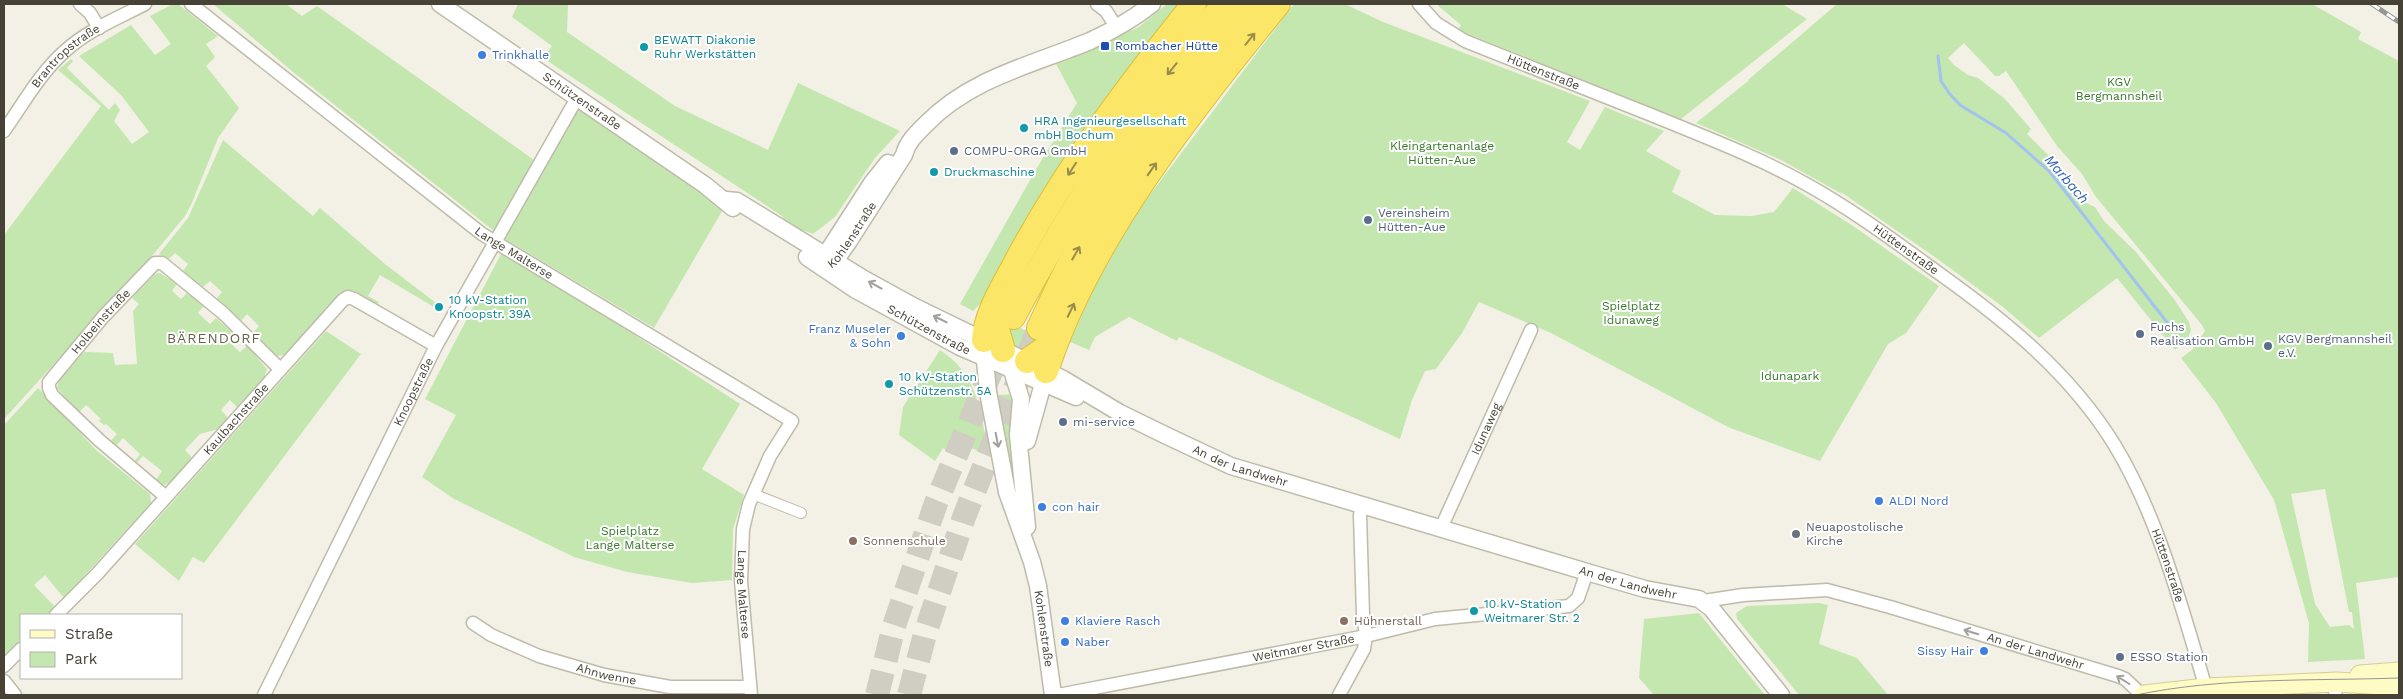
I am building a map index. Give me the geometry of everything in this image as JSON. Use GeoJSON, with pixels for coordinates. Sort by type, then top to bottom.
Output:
{"type":"FeatureCollection","features":[{"type":"Feature","properties":{"kind":"highway"},"geometry":{"type":"LineString","coordinates":[[1194,4],[1144,67],[1091,139],[1028,240],[1002,314],[1014,362],[1048,335],[1092,268],[1151,170],[1278,4]]}},
{"type":"Feature","properties":{"kind":"highway"},"geometry":{"type":"LineString","coordinates":[[1002,314],[1146,102],[1224,4]]}},
{"type":"Feature","properties":{"kind":"highway"},"geometry":{"type":"LineString","coordinates":[[1048,335],[1073,258],[1106,202],[1154,130],[1251,4]]}},
{"type":"Feature","properties":{"kind":"main road"},"geometry":{"type":"LineString","coordinates":[[2143,695],[2206,688],[2336,689],[2395,682]]}},
{"type":"Feature","properties":{"kind":"street"},"geometry":{"type":"LineString","coordinates":[[80,4],[90,13],[99,28]]}},
{"type":"Feature","properties":{"kind":"street","name":"Brantropstraße"},"geometry":{"type":"LineString","coordinates":[[4,131],[49,67],[65,50],[99,28],[145,4]]}},
{"type":"Feature","properties":{"kind":"street","name":"Lange Malterse"},"geometry":{"type":"LineString","coordinates":[[191,4],[482,234],[792,421],[770,456],[753,494],[742,529],[741,582],[750,691]]}},
{"type":"Feature","properties":{"kind":"street","name":"Schützenstraße"},"geometry":{"type":"LineString","coordinates":[[440,4],[726,200],[733,208],[828,262],[915,307],[1014,362]]}},
{"type":"Feature","properties":{"kind":"street"},"geometry":{"type":"LineString","coordinates":[[1097,4],[1106,11],[1117,28]]}},
{"type":"Feature","properties":{"kind":"street","name":"Kohlenstraße"},"geometry":{"type":"LineString","coordinates":[[828,262],[872,183],[898,149],[906,146],[932,118],[965,93],[993,77],[1090,41],[1117,28],[1152,4]]}},
{"type":"Feature","properties":{"kind":"street","name":"Hüttenstraße"},"geometry":{"type":"LineString","coordinates":[[1419,4],[1436,23],[1465,41],[1679,126],[1767,164],[1807,184],[1920,259],[2010,325],[2044,357],[2074,390],[2102,425],[2116,447],[2161,546],[2206,688]]}},
{"type":"Feature","properties":{"kind":"street","name":"Knoopstraße"},"geometry":{"type":"LineString","coordinates":[[264,695],[436,346],[577,98]]}},
{"type":"Feature","properties":{"kind":"street","name":"Holbeinstraße"},"geometry":{"type":"LineString","coordinates":[[165,496],[98,440],[52,395],[48,388],[49,382],[103,317],[155,263],[162,263],[222,314],[280,369]]}},
{"type":"Feature","properties":{"kind":"street","name":"Kaulbachstraße"},"geometry":{"type":"LineString","coordinates":[[57,614],[97,574],[165,496],[343,300],[348,297],[436,346]]}},
{"type":"Feature","properties":{"kind":"street","name":"Idunaweg"},"geometry":{"type":"LineString","coordinates":[[1441,528],[1532,330]]}},
{"type":"Feature","properties":{"kind":"street"},"geometry":{"type":"LineString","coordinates":[[988,392],[1014,362]]}},
{"type":"Feature","properties":{"kind":"street","name":"Kohlenstraße"},"geometry":{"type":"LineString","coordinates":[[1014,362],[988,392],[1007,492],[1032,562]]}},
{"type":"Feature","properties":{"kind":"street","name":"Kohlenstraße"},"geometry":{"type":"LineString","coordinates":[[1014,362],[1028,433],[1022,480]]}},
{"type":"Feature","properties":{"kind":"street","name":"Kohlenstraße"},"geometry":{"type":"LineString","coordinates":[[1014,362],[1021,400],[1018,435],[1022,480],[1032,562],[1044,620],[1053,695]]}},
{"type":"Feature","properties":{"kind":"street","name":"An der Landwehr"},"geometry":{"type":"LineString","coordinates":[[1014,362],[1097,398],[1120,413],[1231,466],[1587,572],[1645,589],[1704,601],[1744,595],[1827,590],[1890,607],[2118,676],[2125,679],[2143,695]]}},
{"type":"Feature","properties":{"kind":"street"},"geometry":{"type":"LineString","coordinates":[[753,494],[801,513]]}},
{"type":"Feature","properties":{"kind":"street"},"geometry":{"type":"LineString","coordinates":[[1339,695],[1364,649],[1366,636],[1363,615],[1360,515],[1363,505]]}},
{"type":"Feature","properties":{"kind":"street","name":"Weitmarer Straße"},"geometry":{"type":"LineString","coordinates":[[1058,695],[1366,636],[1435,619],[1569,606],[1578,598],[1587,572]]}},
{"type":"Feature","properties":{"kind":"street"},"geometry":{"type":"LineString","coordinates":[[1704,601],[1781,695]]}},
{"type":"Feature","properties":{"kind":"street","name":"Ahnwenne"},"geometry":{"type":"LineString","coordinates":[[472,623],[491,635],[540,656],[604,675],[670,686],[750,691]]}},
{"type":"Feature","properties":{"kind":"street"},"geometry":{"type":"LineString","coordinates":[[4,666],[20,650]]}},
{"type":"Feature","properties":{"kind":"street"},"geometry":{"type":"LineString","coordinates":[[4,681],[15,695]]}},
{"type":"Feature","properties":{"kind":"green space"},"geometry":{"type":"Polygon","coordinates":[[[173,4],[178,4],[218,36],[206,44],[215,57],[206,66],[239,108],[218,138],[185,216],[152,256],[4,419],[4,235],[101,106],[58,70],[71,59],[73,61],[67,68],[109,110],[115,103],[120,110],[114,121],[132,144],[149,132],[121,95],[79,56],[131,25],[155,55],[171,44],[150,16],[173,4]]]}},
{"type":"Feature","properties":{"kind":"green space"},"geometry":{"type":"Polygon","coordinates":[[[213,4],[286,4],[302,16],[317,6],[534,160],[494,231],[293,72],[213,4]]]}},
{"type":"Feature","properties":{"kind":"green space"},"geometry":{"type":"Polygon","coordinates":[[[518,4],[568,4],[567,32],[675,106],[768,150],[798,83],[900,131],[875,158],[835,217],[813,234],[791,226],[782,216],[543,58],[552,46],[512,17],[518,4]]]}},
{"type":"Feature","properties":{"kind":"green space"},"geometry":{"type":"Polygon","coordinates":[[[1167,4],[1182,4],[984,300],[973,311],[960,304],[1038,166],[1077,103],[1056,64],[1139,27],[1167,4]]]}},
{"type":"Feature","properties":{"kind":"green space"},"geometry":{"type":"Polygon","coordinates":[[[1294,4],[1348,4],[1383,22],[1590,101],[1567,142],[1580,150],[1605,107],[1664,131],[1646,151],[1681,171],[1672,192],[1715,215],[1752,216],[1774,212],[1793,188],[1850,224],[1939,286],[1906,333],[1888,344],[1820,461],[1728,427],[1551,333],[1479,302],[1462,333],[1436,369],[1425,371],[1412,400],[1400,439],[1179,337],[1177,341],[1129,317],[1095,337],[1089,350],[1070,342],[1091,294],[1133,217],[1294,4]]]}},
{"type":"Feature","properties":{"kind":"green space"},"geometry":{"type":"Polygon","coordinates":[[[1436,4],[1782,4],[1807,19],[1681,119],[1458,30],[1461,25],[1436,4]]]}},
{"type":"Feature","properties":{"kind":"green space","name":"KGV Bergmannsheil"},"geometry":{"type":"Polygon","coordinates":[[[1837,4],[2312,4],[2361,32],[2358,39],[2399,61],[2399,577],[2356,583],[2365,659],[2308,662],[2309,623],[2274,500],[2216,403],[2181,358],[2192,350],[2205,331],[2202,325],[2096,197],[2082,174],[2057,146],[2006,71],[1999,76],[1995,76],[1964,43],[1948,58],[1954,65],[1968,75],[1978,78],[2005,99],[2031,129],[2027,134],[2049,156],[2080,200],[2095,207],[2104,221],[2136,252],[2174,299],[2189,322],[2191,330],[2188,338],[2175,350],[2117,278],[2039,338],[2003,307],[1841,192],[1842,194],[1781,160],[1696,123],[1749,82],[1748,80],[1837,4]],[[2325,489],[2291,494],[2315,604],[2330,627],[2349,625],[2354,629],[2352,612],[2349,612],[2325,489]]]}},
{"type":"Feature","properties":{"kind":"green space"},"geometry":{"type":"Polygon","coordinates":[[[579,110],[585,110],[725,206],[654,328],[505,239],[573,116],[579,110]]]}},
{"type":"Feature","properties":{"kind":"green space"},"geometry":{"type":"Polygon","coordinates":[[[223,140],[313,216],[320,208],[385,264],[436,303],[434,307],[380,275],[368,296],[379,302],[377,305],[356,292],[345,291],[284,355],[277,356],[253,333],[259,326],[247,314],[241,321],[217,298],[222,292],[210,281],[203,287],[183,271],[188,264],[175,253],[169,259],[159,254],[188,218],[223,140]]]}},
{"type":"Feature","properties":{"kind":"green space","name":"Spielplatz Lange Malterse"},"geometry":{"type":"Polygon","coordinates":[[[501,254],[618,324],[740,404],[702,469],[744,495],[733,529],[732,580],[692,583],[627,572],[574,557],[454,499],[422,477],[456,415],[425,399],[501,254]]]}},
{"type":"Feature","properties":{"kind":"green space"},"geometry":{"type":"Polygon","coordinates":[[[160,273],[177,284],[172,291],[181,299],[187,293],[204,306],[198,313],[210,324],[216,318],[234,334],[228,341],[240,352],[247,346],[267,369],[264,378],[237,407],[230,400],[221,410],[228,418],[218,429],[200,434],[185,450],[192,458],[172,482],[164,485],[156,480],[162,471],[143,456],[136,464],[134,462],[140,454],[123,438],[116,446],[110,442],[117,434],[106,424],[104,425],[99,421],[101,419],[86,405],[79,412],[57,388],[59,380],[84,352],[113,353],[115,365],[137,364],[133,311],[139,304],[132,298],[155,274],[160,273]]]}},
{"type":"Feature","properties":{"kind":"green space"},"geometry":{"type":"Polygon","coordinates":[[[1001,319],[1046,340],[1027,349],[1016,347],[1011,344],[1001,319]]]}},
{"type":"Feature","properties":{"kind":"green space"},"geometry":{"type":"Polygon","coordinates":[[[326,331],[361,354],[204,563],[193,557],[179,581],[135,544],[326,331]]]}},
{"type":"Feature","properties":{"kind":"green space"},"geometry":{"type":"Polygon","coordinates":[[[940,350],[953,360],[970,382],[979,407],[988,451],[984,448],[978,451],[963,444],[954,455],[943,448],[935,461],[899,435],[903,407],[940,350]]]}},
{"type":"Feature","properties":{"kind":"green space"},"geometry":{"type":"Polygon","coordinates":[[[38,388],[96,450],[150,494],[151,503],[64,598],[45,575],[34,585],[56,608],[49,614],[20,614],[20,642],[4,658],[4,425],[38,388]]]}},
{"type":"Feature","properties":{"kind":"green space"},"geometry":{"type":"Polygon","coordinates":[[[1017,394],[1013,452],[1015,491],[997,402],[998,395],[1017,394]]]}},
{"type":"Feature","properties":{"kind":"green space"},"geometry":{"type":"Polygon","coordinates":[[[1819,603],[1828,605],[1819,644],[1857,658],[1888,695],[1799,695],[1737,619],[1736,613],[1747,606],[1819,603]]]}},
{"type":"Feature","properties":{"kind":"green space"},"geometry":{"type":"Polygon","coordinates":[[[1699,613],[1765,695],[1654,695],[1639,678],[1644,619],[1699,613]]]}},
{"type":"Feature","properties":{"kind":"waterway","name":"Marbach"},"geometry":{"type":"LineString","coordinates":[[1938,56],[1941,81],[1949,93],[1960,105],[2006,133],[2050,172],[2173,330]]}},
{"type":"Feature","properties":{"kind":"tunnel"},"geometry":{"type":"LineString","coordinates":[[909,695],[925,634],[964,517],[1039,328]]}},
{"type":"Feature","properties":{"kind":"tunnel"},"geometry":{"type":"LineString","coordinates":[[877,695],[894,626],[936,503],[993,367]]}},
{"type":"Feature","properties":{"kind":"tram line"},"geometry":{"type":"LineString","coordinates":[[2136,695],[2201,685],[2399,678]]}},
{"type":"Feature","properties":{"kind":"railway"},"geometry":{"type":"LineString","coordinates":[[2372,4],[2399,22]]}},
{"type":"Feature","properties":{"kind":"place","name":"Rombacher Hütte"},"geometry":{"type":"Point","coordinates":[1105,46]}},
{"type":"Feature","properties":{"kind":"place","name":"BEWATT Diakonie Ruhr Werkstätten"},"geometry":{"type":"Point","coordinates":[644,47]}},
{"type":"Feature","properties":{"kind":"place","name":"Trinkhalle"},"geometry":{"type":"Point","coordinates":[482,55]}},
{"type":"Feature","properties":{"kind":"place","name":"HRA Ingenieurgesellschaft mbH Bochum"},"geometry":{"type":"Point","coordinates":[1024,128]}},
{"type":"Feature","properties":{"kind":"place","name":"COMPU-ORGA GmbH"},"geometry":{"type":"Point","coordinates":[954,151]}},
{"type":"Feature","properties":{"kind":"place","name":"Druckmaschine"},"geometry":{"type":"Point","coordinates":[934,172]}},
{"type":"Feature","properties":{"kind":"place","name":"Vereinsheim Hütten-Aue"},"geometry":{"type":"Point","coordinates":[1368,220]}},
{"type":"Feature","properties":{"kind":"place","name":"10 kV-Station Knoopstr. 39A"},"geometry":{"type":"Point","coordinates":[439,307]}},
{"type":"Feature","properties":{"kind":"place","name":"Fuchs Realisation GmbH"},"geometry":{"type":"Point","coordinates":[2140,334]}},
{"type":"Feature","properties":{"kind":"place","name":"Franz Museler & Sohn"},"geometry":{"type":"Point","coordinates":[901,336]}},
{"type":"Feature","properties":{"kind":"place","name":"KGV Bergmannsheil e.V."},"geometry":{"type":"Point","coordinates":[2268,346]}},
{"type":"Feature","properties":{"kind":"place","name":"10 kV-Station Schützenstr. 5A"},"geometry":{"type":"Point","coordinates":[889,384]}},
{"type":"Feature","properties":{"kind":"place","name":"mi-service"},"geometry":{"type":"Point","coordinates":[1063,422]}},
{"type":"Feature","properties":{"kind":"place","name":"ALDI Nord"},"geometry":{"type":"Point","coordinates":[1879,501]}},
{"type":"Feature","properties":{"kind":"place","name":"con hair"},"geometry":{"type":"Point","coordinates":[1042,507]}},
{"type":"Feature","properties":{"kind":"place","name":"Neuapostolische Kirche"},"geometry":{"type":"Point","coordinates":[1796,534]}},
{"type":"Feature","properties":{"kind":"place","name":"Sonnenschule"},"geometry":{"type":"Point","coordinates":[853,541]}},
{"type":"Feature","properties":{"kind":"place","name":"10 kV-Station Weitmarer Str. 2"},"geometry":{"type":"Point","coordinates":[1474,611]}},
{"type":"Feature","properties":{"kind":"place","name":"Klaviere Rasch"},"geometry":{"type":"Point","coordinates":[1065,621]}},
{"type":"Feature","properties":{"kind":"place","name":"Hühnerstall"},"geometry":{"type":"Point","coordinates":[1344,621]}},
{"type":"Feature","properties":{"kind":"place","name":"Naber"},"geometry":{"type":"Point","coordinates":[1065,642]}},
{"type":"Feature","properties":{"kind":"place","name":"Sissy Hair"},"geometry":{"type":"Point","coordinates":[1984,651]}},
{"type":"Feature","properties":{"kind":"place","name":"ESSO Station"},"geometry":{"type":"Point","coordinates":[2120,657]}},
{"type":"Feature","properties":{"kind":"district","name":"BÄRENDORF"},"geometry":{"type":"Point","coordinates":[214,338]}},
{"type":"Feature","properties":{"kind":"park label","name":"Kleingartenanlage Hütten-Aue"},"geometry":{"type":"Point","coordinates":[1442,153]}},
{"type":"Feature","properties":{"kind":"park label","name":"Spielplatz Idunaweg"},"geometry":{"type":"Point","coordinates":[1631,313]}},
{"type":"Feature","properties":{"kind":"park label","name":"Idunapark"},"geometry":{"type":"Point","coordinates":[1790,376]}}]}
